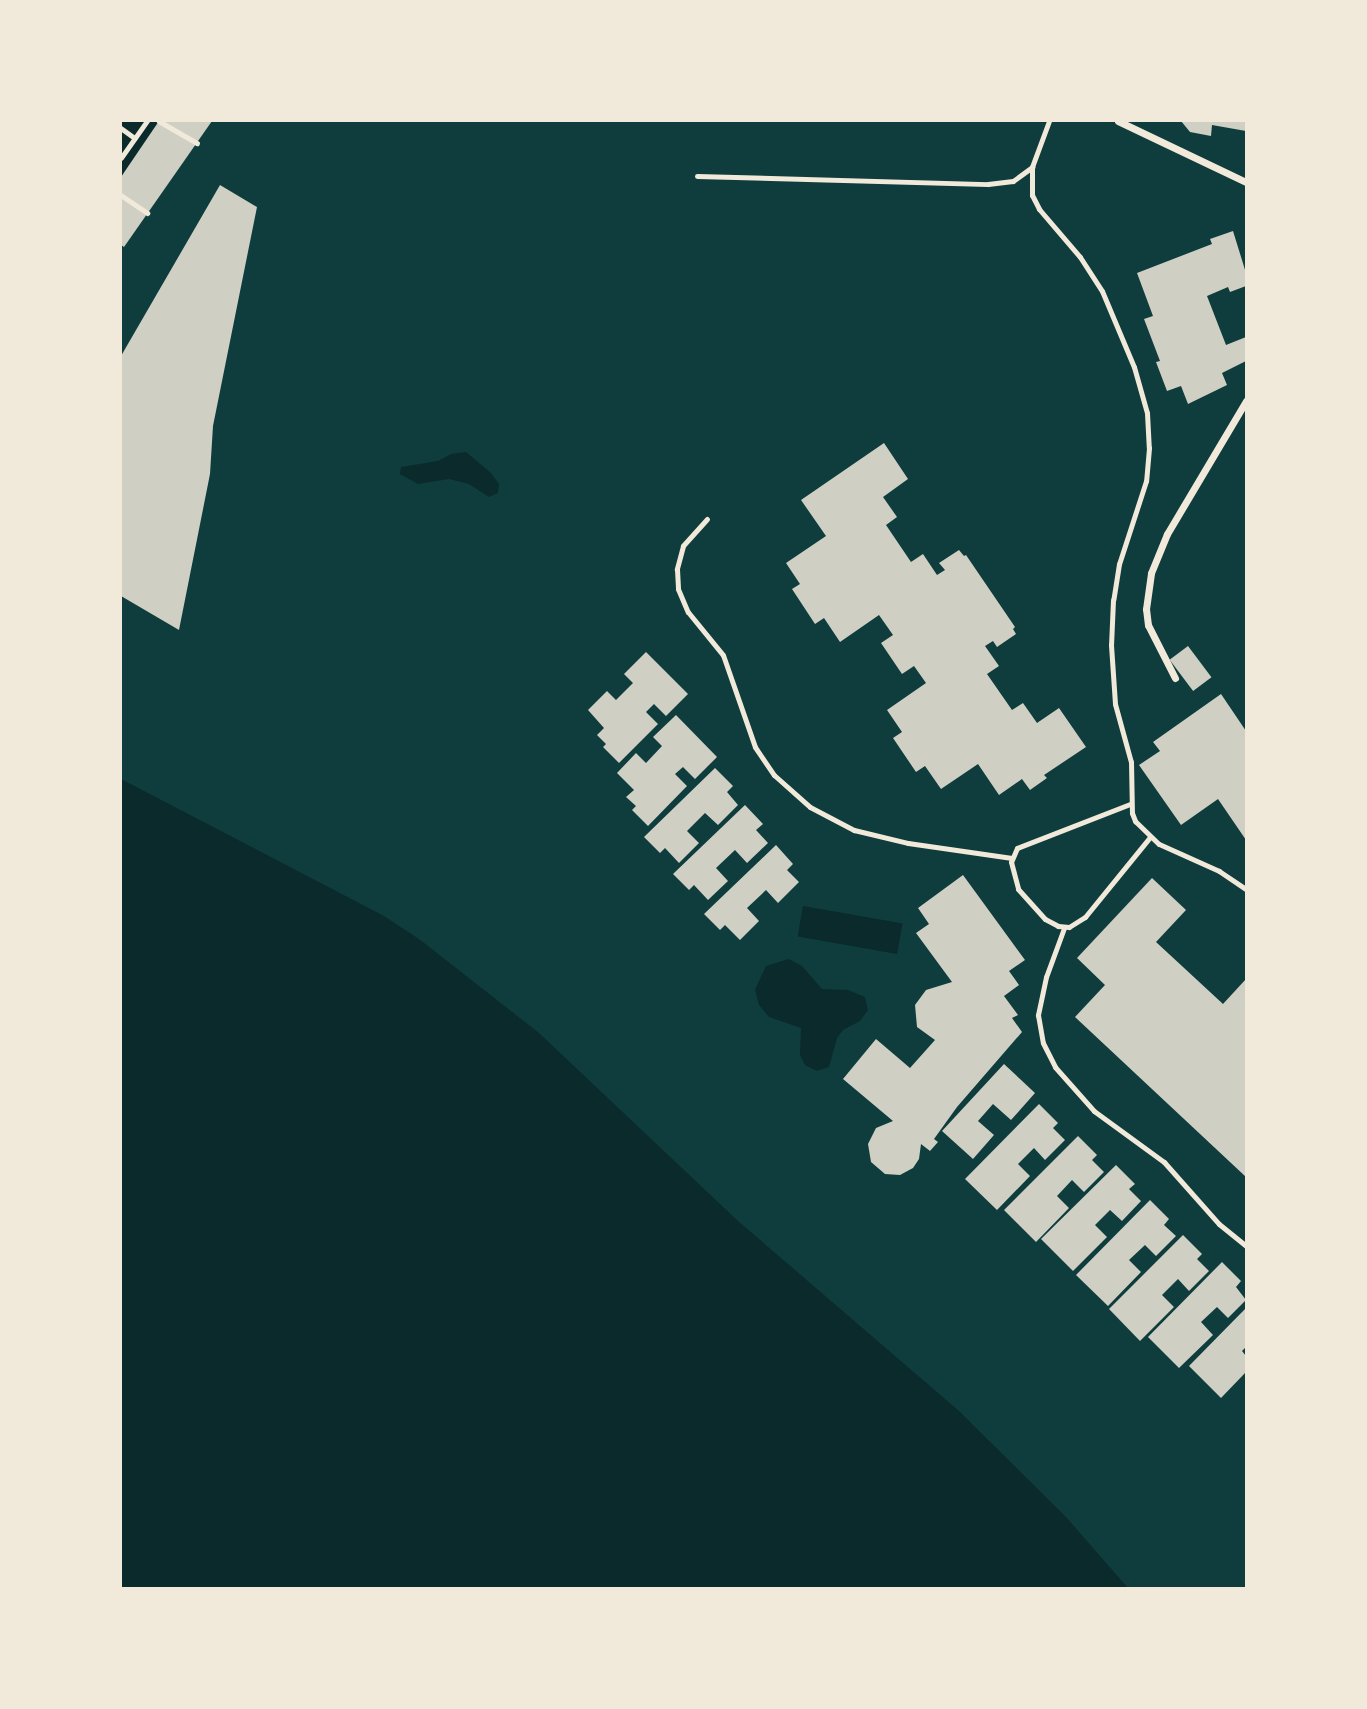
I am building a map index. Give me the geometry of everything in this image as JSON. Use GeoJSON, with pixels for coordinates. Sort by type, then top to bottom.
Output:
{"type":"FeatureCollection","features":[{"type":"Feature","properties":{"kind":"street"},"geometry":{"type":"LineString","coordinates":[[1118,121],[1246,182]]}},
{"type":"Feature","properties":{"kind":"street"},"geometry":{"type":"LineString","coordinates":[[1175,678],[1148,625],[1146,609],[1151,573],[1167,534],[1246,401]]}},
{"type":"Feature","properties":{"kind":"lane"},"geometry":{"type":"LineString","coordinates":[[1049,121],[1032,167],[1031,187],[1035,202],[1080,257],[1102,291],[1134,367],[1147,413],[1149,448],[1146,481],[1119,564],[1113,600],[1111,645],[1115,704],[1131,762],[1130,804],[1135,821],[1150,837],[1219,871],[1246,889]]}},
{"type":"Feature","properties":{"kind":"lane"},"geometry":{"type":"LineString","coordinates":[[697,176],[988,184],[1013,181],[1032,167]]}},
{"type":"Feature","properties":{"kind":"lane"},"geometry":{"type":"LineString","coordinates":[[707,519],[683,546],[677,569],[678,589],[688,612],[723,655],[755,747],[774,775],[810,807],[854,830],[898,841],[1012,858]]}},
{"type":"Feature","properties":{"kind":"lane"},"geometry":{"type":"LineString","coordinates":[[1064,928],[1045,919],[1024,900],[1013,874],[1012,858],[1017,848],[1029,841],[1130,804]]}},
{"type":"Feature","properties":{"kind":"lane"},"geometry":{"type":"LineString","coordinates":[[1150,837],[1085,917],[1064,928],[1046,977],[1038,1015],[1043,1043],[1055,1067],[1094,1111],[1164,1163],[1219,1224],[1246,1247]]}},
{"type":"Feature","properties":{"kind":"path"},"geometry":{"type":"LineString","coordinates":[[121,158],[147,121]]}},
{"type":"Feature","properties":{"kind":"path"},"geometry":{"type":"LineString","coordinates":[[159,121],[197,143]]}},
{"type":"Feature","properties":{"kind":"path"},"geometry":{"type":"LineString","coordinates":[[121,128],[135,138]]}},
{"type":"Feature","properties":{"kind":"path"},"geometry":{"type":"LineString","coordinates":[[121,195],[148,213]]}},
{"type":"Feature","properties":{"kind":"water"},"geometry":{"type":"Polygon","coordinates":[[[121,121],[159,121],[121,177],[121,121]]]}},
{"type":"Feature","properties":{"kind":"water"},"geometry":{"type":"Polygon","coordinates":[[[466,452],[491,473],[499,484],[498,493],[489,497],[469,484],[449,479],[418,484],[400,474],[401,467],[438,461],[451,454],[466,452]]]}},
{"type":"Feature","properties":{"kind":"water"},"geometry":{"type":"Polygon","coordinates":[[[121,779],[384,916],[419,939],[539,1033],[738,1221],[959,1411],[1066,1517],[1128,1588],[121,1588],[121,779]]]}},
{"type":"Feature","properties":{"kind":"water"},"geometry":{"type":"Polygon","coordinates":[[[803,906],[902,924],[897,954],[798,937],[803,906]]]}},
{"type":"Feature","properties":{"kind":"water"},"geometry":{"type":"Polygon","coordinates":[[[789,959],[802,966],[822,989],[848,990],[865,997],[868,1010],[860,1021],[843,1030],[837,1038],[829,1067],[817,1071],[805,1065],[800,1055],[801,1028],[769,1017],[759,1005],[755,990],[766,966],[789,959]]]}},
{"type":"Feature","properties":{"kind":"building"},"geometry":{"type":"Polygon","coordinates":[[[159,121],[212,121],[124,247],[121,245],[121,177],[159,121]]]}},
{"type":"Feature","properties":{"kind":"building"},"geometry":{"type":"Polygon","coordinates":[[[1181,121],[1246,121],[1246,131],[1212,125],[1211,136],[1190,132],[1181,121]]]}},
{"type":"Feature","properties":{"kind":"building"},"geometry":{"type":"Polygon","coordinates":[[[220,185],[257,207],[213,426],[210,474],[179,630],[121,596],[121,356],[220,185]]]}},
{"type":"Feature","properties":{"kind":"building"},"geometry":{"type":"Polygon","coordinates":[[[1233,231],[1246,273],[1246,286],[1230,292],[1228,287],[1207,296],[1226,345],[1246,337],[1246,361],[1222,373],[1227,385],[1188,404],[1181,386],[1167,391],[1156,362],[1160,361],[1144,319],[1153,316],[1137,273],[1212,244],[1210,239],[1233,231]]]}},
{"type":"Feature","properties":{"kind":"building"},"geometry":{"type":"Polygon","coordinates":[[[884,443],[908,479],[883,497],[897,517],[886,525],[911,562],[923,554],[937,575],[945,570],[939,563],[959,550],[966,555],[1015,627],[1013,629],[1016,634],[997,647],[993,641],[985,646],[999,666],[987,674],[1012,710],[1023,703],[1037,723],[1059,708],[1086,747],[1044,775],[1047,778],[1030,790],[1022,779],[999,795],[978,764],[941,789],[925,766],[916,772],[893,738],[902,732],[887,710],[926,683],[914,666],[902,674],[881,643],[893,635],[879,615],[840,642],[824,618],[815,624],[792,589],[800,584],[786,563],[826,536],[801,500],[884,443]]]}},
{"type":"Feature","properties":{"kind":"building"},"geometry":{"type":"Polygon","coordinates":[[[1188,646],[1211,677],[1193,691],[1170,660],[1188,646]]]}},
{"type":"Feature","properties":{"kind":"building"},"geometry":{"type":"Polygon","coordinates":[[[646,652],[688,694],[666,716],[654,704],[646,712],[658,724],[619,763],[603,747],[606,744],[597,735],[604,728],[588,710],[607,691],[616,700],[633,683],[624,674],[646,652]]]}},
{"type":"Feature","properties":{"kind":"building"},"geometry":{"type":"Polygon","coordinates":[[[1221,694],[1246,731],[1246,840],[1218,799],[1181,825],[1139,765],[1160,751],[1153,742],[1221,694]]]}},
{"type":"Feature","properties":{"kind":"building"},"geometry":{"type":"Polygon","coordinates":[[[676,715],[717,757],[695,779],[683,767],[675,774],[687,786],[648,826],[632,810],[636,806],[626,797],[634,790],[617,773],[636,753],[646,763],[662,746],[653,737],[676,715]]]}},
{"type":"Feature","properties":{"kind":"building"},"geometry":{"type":"Polygon","coordinates":[[[715,768],[733,786],[727,792],[738,805],[718,825],[705,813],[687,831],[699,843],[679,863],[665,848],[660,853],[644,837],[715,768]]]}},
{"type":"Feature","properties":{"kind":"building"},"geometry":{"type":"Polygon","coordinates":[[[745,805],[763,824],[756,830],[768,843],[747,863],[735,850],[716,868],[728,881],[708,900],[694,885],[689,890],[673,874],[745,805]]]}},
{"type":"Feature","properties":{"kind":"building"},"geometry":{"type":"Polygon","coordinates":[[[776,845],[793,864],[787,870],[799,882],[778,903],[766,890],[747,908],[759,921],[740,940],[725,925],[720,930],[704,914],[776,845]]]}},
{"type":"Feature","properties":{"kind":"building"},"geometry":{"type":"Polygon","coordinates":[[[963,875],[1025,960],[1009,971],[1019,985],[1004,996],[1018,1015],[1012,1018],[1022,1032],[957,1107],[934,1139],[938,1142],[930,1151],[921,1144],[919,1159],[913,1168],[900,1175],[885,1174],[871,1162],[868,1144],[876,1128],[893,1121],[843,1079],[876,1039],[910,1068],[935,1040],[917,1027],[915,1005],[926,990],[952,982],[916,933],[929,924],[918,908],[963,875]]]}},
{"type":"Feature","properties":{"kind":"building"},"geometry":{"type":"Polygon","coordinates":[[[1152,878],[1186,910],[1156,942],[1223,1004],[1246,979],[1246,1177],[1075,1017],[1105,985],[1077,958],[1152,878]]]}},
{"type":"Feature","properties":{"kind":"building"},"geometry":{"type":"Polygon","coordinates":[[[1004,1064],[1035,1093],[1011,1120],[993,1104],[978,1121],[994,1135],[973,1159],[942,1131],[1004,1064]]]}},
{"type":"Feature","properties":{"kind":"building"},"geometry":{"type":"Polygon","coordinates":[[[1039,1104],[1058,1123],[1053,1128],[1065,1140],[1045,1160],[1034,1148],[1018,1164],[1030,1176],[997,1210],[965,1179],[1039,1104]]]}},
{"type":"Feature","properties":{"kind":"building"},"geometry":{"type":"Polygon","coordinates":[[[1078,1136],[1097,1155],[1092,1160],[1104,1172],[1084,1192],[1072,1180],[1057,1196],[1069,1208],[1036,1242],[1004,1210],[1078,1136]]]}},
{"type":"Feature","properties":{"kind":"building"},"geometry":{"type":"Polygon","coordinates":[[[1116,1165],[1135,1184],[1129,1189],[1141,1201],[1122,1221],[1110,1210],[1095,1225],[1107,1237],[1073,1271],[1041,1239],[1116,1165]]]}},
{"type":"Feature","properties":{"kind":"building"},"geometry":{"type":"Polygon","coordinates":[[[1150,1200],[1169,1219],[1164,1225],[1176,1236],[1156,1256],[1145,1245],[1129,1260],[1141,1272],[1108,1306],[1076,1275],[1150,1200]]]}},
{"type":"Feature","properties":{"kind":"building"},"geometry":{"type":"Polygon","coordinates":[[[1183,1235],[1202,1254],[1197,1259],[1209,1271],[1189,1291],[1178,1279],[1162,1295],[1174,1307],[1140,1341],[1109,1309],[1183,1235]]]}},
{"type":"Feature","properties":{"kind":"building"},"geometry":{"type":"Polygon","coordinates":[[[1222,1262],[1241,1281],[1236,1287],[1246,1300],[1228,1318],[1217,1307],[1201,1322],[1213,1335],[1179,1368],[1148,1337],[1222,1262]]]}},
{"type":"Feature","properties":{"kind":"building"},"geometry":{"type":"Polygon","coordinates":[[[1246,1308],[1246,1347],[1242,1351],[1246,1356],[1246,1372],[1221,1398],[1189,1366],[1246,1308]]]}}]}
